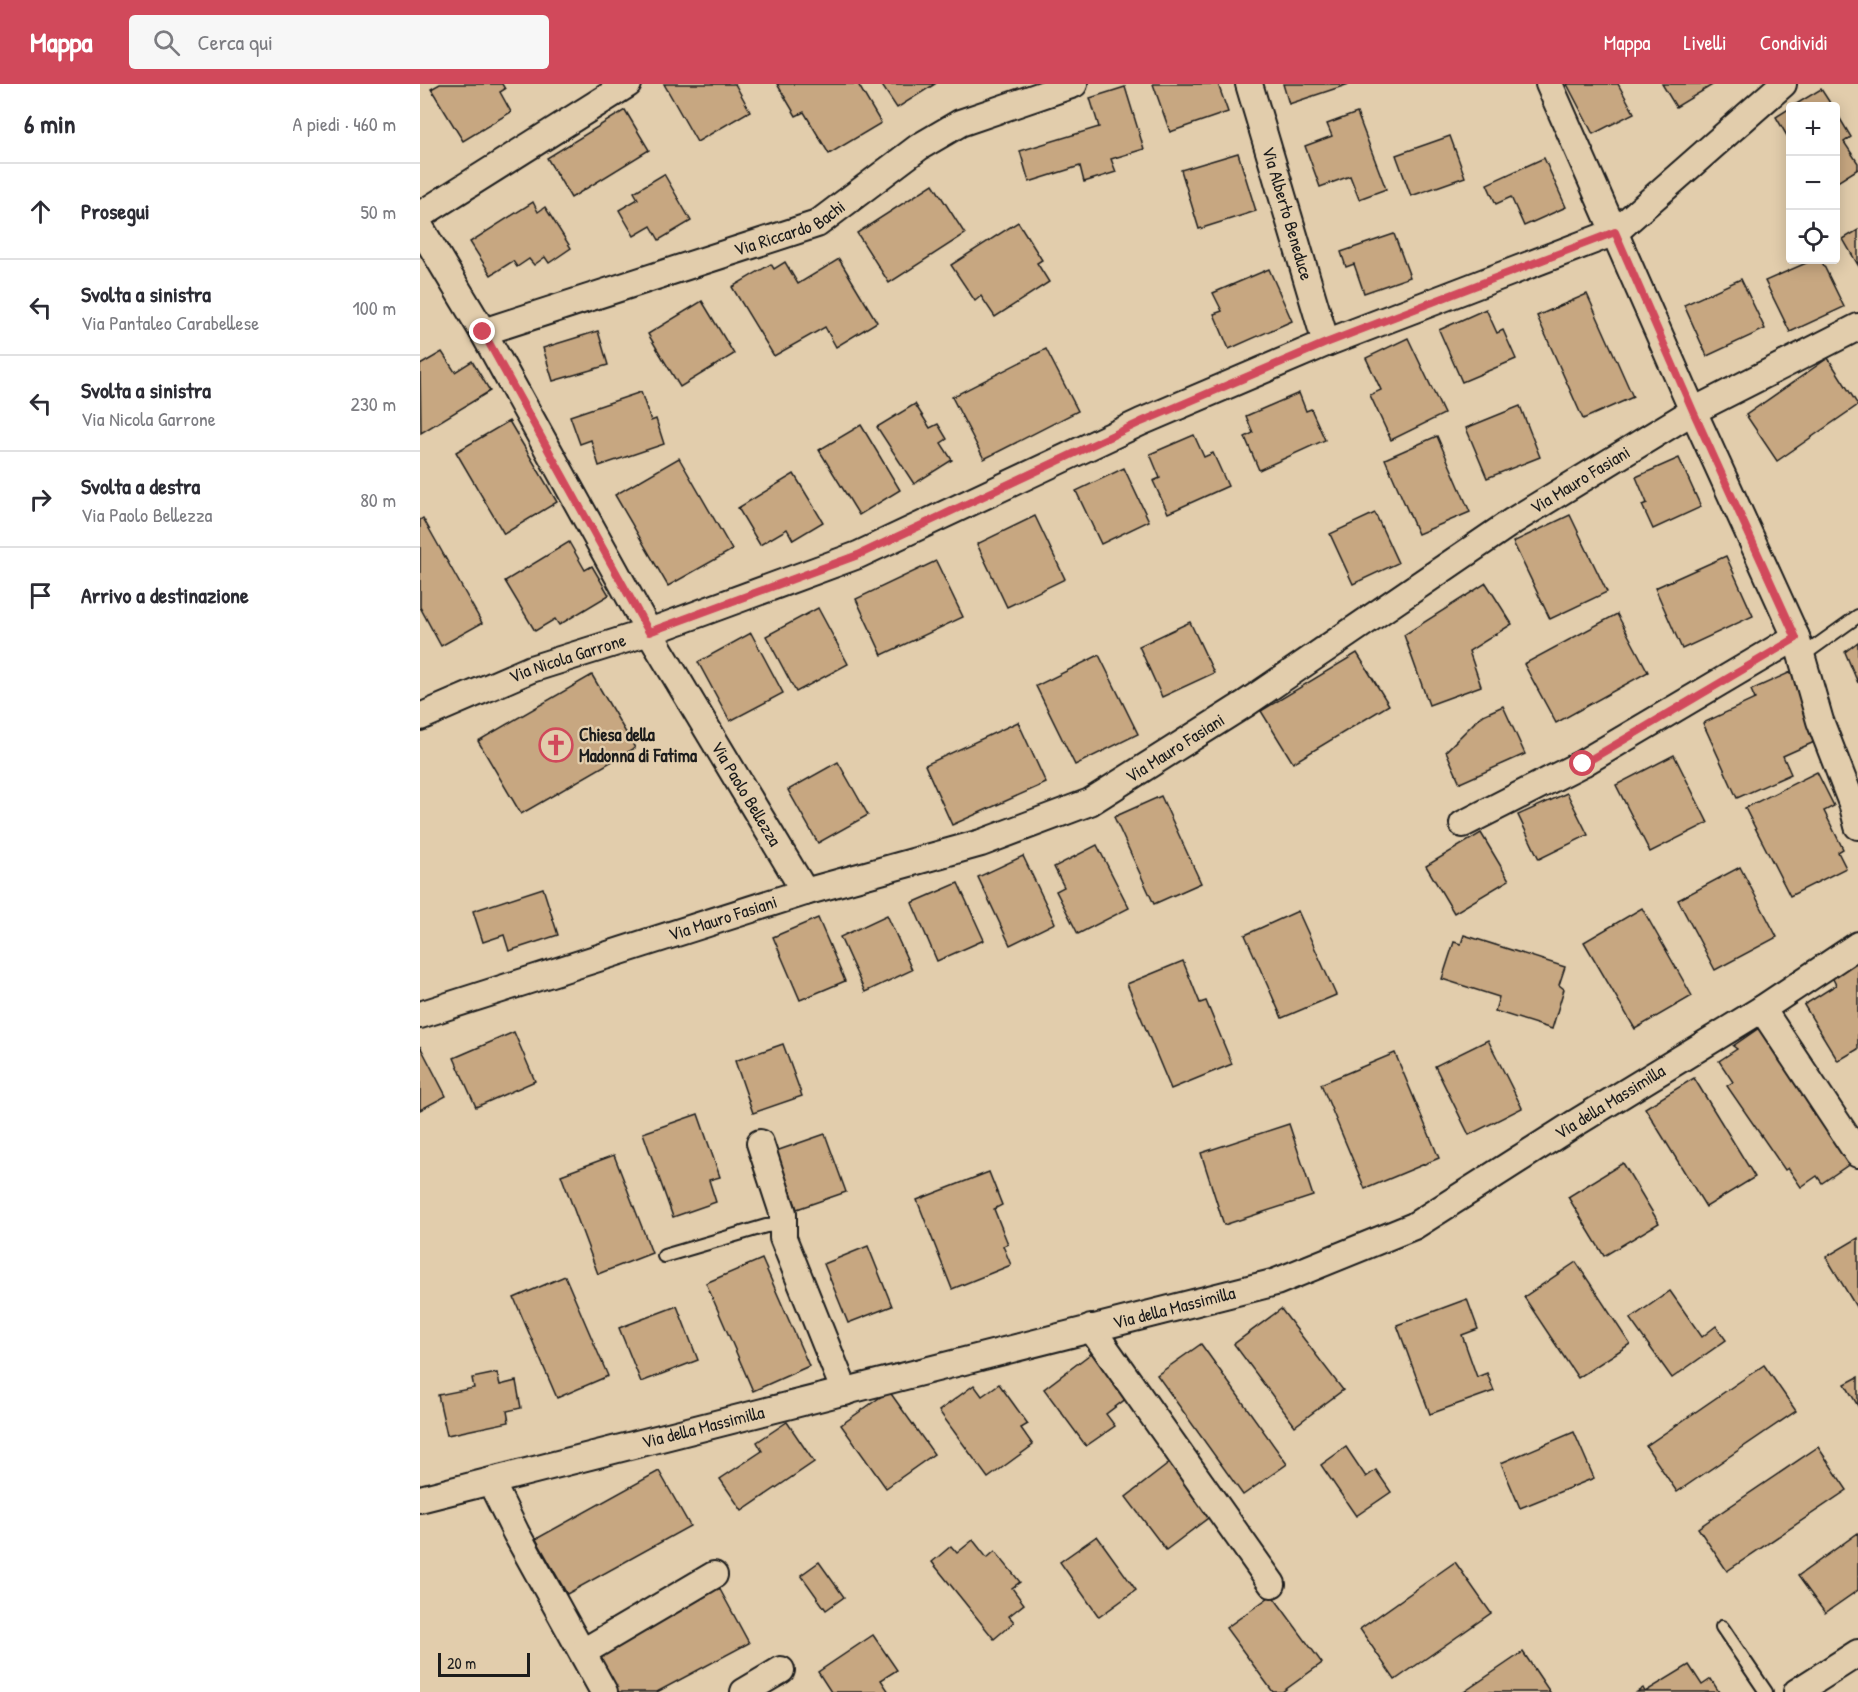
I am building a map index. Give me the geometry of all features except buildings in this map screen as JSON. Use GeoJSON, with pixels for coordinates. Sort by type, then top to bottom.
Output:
{"type":"FeatureCollection","features":[{"type":"Feature","properties":{"kind":"street"},"geometry":{"type":"LineString","coordinates":[[420,215],[628,84]]}},
{"type":"Feature","properties":{"kind":"street","name":"Via Riccardo Bachi"},"geometry":{"type":"LineString","coordinates":[[483,332],[817,224],[919,147],[960,123],[1074,84]]}},
{"type":"Feature","properties":{"kind":"street","name":"Via Alberto Beneduce"},"geometry":{"type":"LineString","coordinates":[[1249,84],[1326,343]]}},
{"type":"Feature","properties":{"kind":"street"},"geometry":{"type":"LineString","coordinates":[[1549,84],[1799,647],[1820,721],[1853,806],[1858,826]]}},
{"type":"Feature","properties":{"kind":"street"},"geometry":{"type":"LineString","coordinates":[[1615,232],[1783,84]]}},
{"type":"Feature","properties":{"kind":"street","name":"Via Paolo Bellezza"},"geometry":{"type":"LineString","coordinates":[[420,226],[483,332],[649,632],[805,892]]}},
{"type":"Feature","properties":{"kind":"street","name":"Via Nicola Garrone"},"geometry":{"type":"LineString","coordinates":[[420,717],[531,669],[649,632],[858,555],[1141,422],[1326,343],[1615,232]]}},
{"type":"Feature","properties":{"kind":"street","name":"Via Mauro Fasiani"},"geometry":{"type":"LineString","coordinates":[[420,1015],[805,892],[981,843],[1090,802],[1245,704],[1513,521],[1693,411],[1858,327]]}},
{"type":"Feature","properties":{"kind":"street"},"geometry":{"type":"LineString","coordinates":[[1463,824],[1583,764],[1799,647]]}},
{"type":"Feature","properties":{"kind":"street","name":"Via della Massimilla"},"geometry":{"type":"LineString","coordinates":[[420,1499],[1276,1282],[1414,1226],[1574,1124],[1762,1009],[1858,945]]}},
{"type":"Feature","properties":{"kind":"street"},"geometry":{"type":"LineString","coordinates":[[1762,1009],[1858,1154]]}},
{"type":"Feature","properties":{"kind":"street"},"geometry":{"type":"LineString","coordinates":[[760,1143],[783,1213],[783,1238],[845,1392]]}},
{"type":"Feature","properties":{"kind":"street"},"geometry":{"type":"LineString","coordinates":[[1091,1328],[1272,1584]]}},
{"type":"Feature","properties":{"kind":"street"},"geometry":{"type":"LineString","coordinates":[[491,1482],[516,1533],[604,1692]]}},
{"type":"Feature","properties":{"kind":"street"},"geometry":{"type":"LineString","coordinates":[[583,1652],[714,1575]]}},
{"type":"Feature","properties":{"kind":"street"},"geometry":{"type":"LineString","coordinates":[[1797,1692],[1858,1653]]}},
{"type":"Feature","properties":{"kind":"street"},"geometry":{"type":"LineString","coordinates":[[744,1692],[781,1671]]}},
{"type":"Feature","properties":{"kind":"lane"},"geometry":{"type":"LineString","coordinates":[[1799,647],[1858,616]]}},
{"type":"Feature","properties":{"kind":"lane"},"geometry":{"type":"LineString","coordinates":[[664,1256],[766,1226],[783,1225]]}},
{"type":"Feature","properties":{"kind":"lane"},"geometry":{"type":"LineString","coordinates":[[1722,1627],[1766,1692]]}},
{"type":"Feature","properties":{"kind":"place","name":"Chiesa della Madonna di Fatima"},"geometry":{"type":"Point","coordinates":[556,745]}},
{"type":"Feature","properties":{"kind":"route"},"geometry":{"type":"LineString","coordinates":[[483,332],[649,632],[858,555],[1141,422],[1326,343],[1615,232],[1796,638],[1583,764]]}}]}
